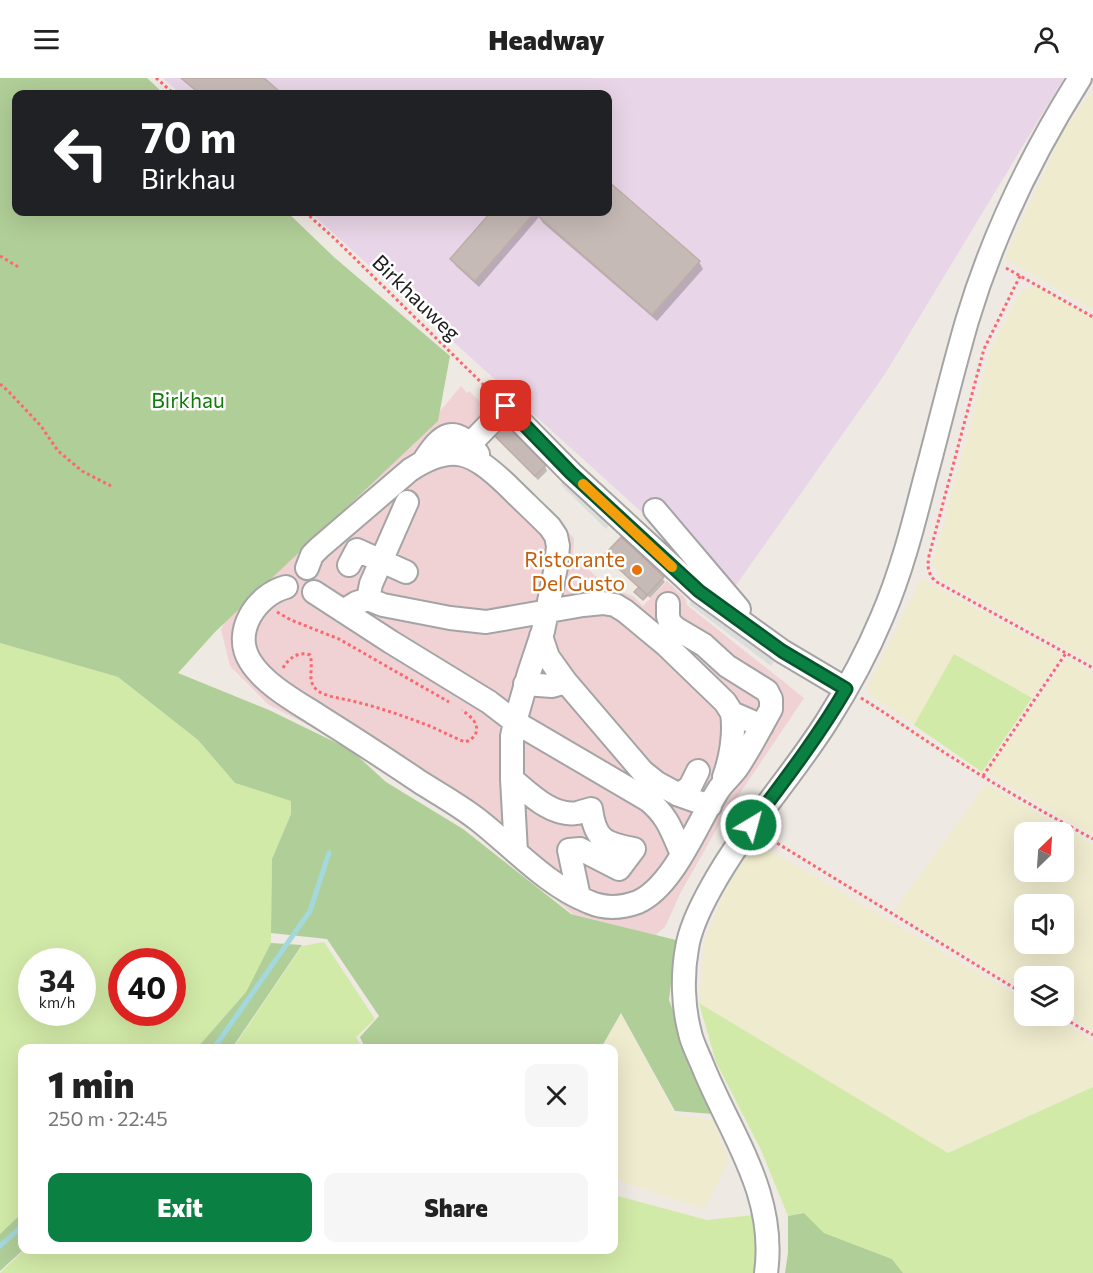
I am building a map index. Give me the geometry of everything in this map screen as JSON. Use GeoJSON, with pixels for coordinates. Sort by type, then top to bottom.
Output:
{"type":"FeatureCollection","features":[{"type":"Feature","properties":{"kind":"street"},"geometry":{"type":"LineString","coordinates":[[766,1273],[768,1235],[760,1197],[747,1158],[708,1079],[690,1034],[683,987],[687,947],[701,906],[725,862],[826,722],[846,689],[883,616],[901,567],[968,319],[988,257],[1034,156],[1080,78]]}},
{"type":"Feature","properties":{"kind":"street"},"geometry":{"type":"LineString","coordinates":[[470,444],[506,406],[571,473],[699,591],[782,651],[846,689]]}},
{"type":"Feature","properties":{"kind":"street"},"geometry":{"type":"LineString","coordinates":[[420,471],[435,444],[441,438],[448,436],[463,438],[509,495],[550,526],[556,536],[558,546],[556,567],[547,611],[512,736],[516,852]]}},
{"type":"Feature","properties":{"kind":"street"},"geometry":{"type":"LineString","coordinates":[[307,568],[312,555],[370,504],[420,471],[436,457],[452,454],[464,455],[476,459],[488,468]]}},
{"type":"Feature","properties":{"kind":"street"},"geometry":{"type":"LineString","coordinates":[[368,599],[371,584],[407,502]]}},
{"type":"Feature","properties":{"kind":"street"},"geometry":{"type":"LineString","coordinates":[[370,504],[396,526]]}},
{"type":"Feature","properties":{"kind":"street"},"geometry":{"type":"LineString","coordinates":[[655,510],[761,636]]}},
{"type":"Feature","properties":{"kind":"street"},"geometry":{"type":"LineString","coordinates":[[349,565],[357,550],[406,572]]}},
{"type":"Feature","properties":{"kind":"street"},"geometry":{"type":"LineString","coordinates":[[277,591],[289,592],[299,598],[310,596],[317,586],[315,575],[307,568],[301,567],[290,571],[285,582],[277,591],[256,606],[248,620],[245,644],[249,659],[257,670],[274,686],[475,818],[550,880],[579,897],[605,908],[638,902],[658,887],[682,854],[771,709],[771,699],[767,691],[728,666],[704,645],[670,623],[669,604]]}},
{"type":"Feature","properties":{"kind":"street"},"geometry":{"type":"LineString","coordinates":[[636,620],[669,604],[688,581]]}},
{"type":"Feature","properties":{"kind":"street"},"geometry":{"type":"LineString","coordinates":[[314,592],[489,702],[515,722],[648,800],[666,819],[682,854]]}},
{"type":"Feature","properties":{"kind":"street"},"geometry":{"type":"LineString","coordinates":[[343,611],[368,599],[383,605],[450,618],[486,622],[519,618],[547,611],[584,610],[603,603],[615,605],[666,645],[725,702],[732,713],[762,726]]}},
{"type":"Feature","properties":{"kind":"street"},"geometry":{"type":"LineString","coordinates":[[541,636],[548,657],[566,682],[642,771],[657,783],[679,795],[715,797]]}},
{"type":"Feature","properties":{"kind":"street"},"geometry":{"type":"LineString","coordinates":[[525,684],[552,686],[566,682]]}},
{"type":"Feature","properties":{"kind":"street"},"geometry":{"type":"LineString","coordinates":[[715,797],[726,772],[731,745],[732,713]]}},
{"type":"Feature","properties":{"kind":"street"},"geometry":{"type":"LineString","coordinates":[[679,795],[690,787],[698,771]]}},
{"type":"Feature","properties":{"kind":"street"},"geometry":{"type":"LineString","coordinates":[[512,779],[540,801],[564,813],[577,813],[596,802],[593,822],[602,840],[617,846],[640,849],[621,877],[580,849],[569,850]]}},
{"type":"Feature","properties":{"kind":"street"},"geometry":{"type":"LineString","coordinates":[[564,813],[579,897]]}},
{"type":"Feature","properties":{"kind":"path"},"geometry":{"type":"LineString","coordinates":[[156,78],[170,90]]}},
{"type":"Feature","properties":{"kind":"path","name":"Birkhauweg"},"geometry":{"type":"LineString","coordinates":[[309,216],[506,406]]}},
{"type":"Feature","properties":{"kind":"path"},"geometry":{"type":"LineString","coordinates":[[0,256],[20,268]]}},
{"type":"Feature","properties":{"kind":"path"},"geometry":{"type":"LineString","coordinates":[[1093,317],[1020,276],[984,349],[927,565],[935,581],[1093,668]]}},
{"type":"Feature","properties":{"kind":"path"},"geometry":{"type":"LineString","coordinates":[[0,384],[41,426],[58,451],[82,471],[111,486]]}},
{"type":"Feature","properties":{"kind":"path"},"geometry":{"type":"LineString","coordinates":[[274,686],[288,661],[304,653],[310,656],[312,662],[310,678],[318,691],[374,706],[428,725],[465,742],[476,735],[477,727],[474,720],[463,710],[339,639],[279,614],[274,608],[277,591]]}},
{"type":"Feature","properties":{"kind":"path"},"geometry":{"type":"LineString","coordinates":[[982,776],[1066,653]]}},
{"type":"Feature","properties":{"kind":"path"},"geometry":{"type":"LineString","coordinates":[[846,689],[982,776],[1093,839]]}},
{"type":"Feature","properties":{"kind":"path"},"geometry":{"type":"LineString","coordinates":[[770,839],[1014,988]]}},
{"type":"Feature","properties":{"kind":"path"},"geometry":{"type":"LineString","coordinates":[[1074,1024],[1093,1035]]}},
{"type":"Feature","properties":{"kind":"shaded area"},"geometry":{"type":"Polygon","coordinates":[[[163,78],[1064,78],[885,374],[732,591],[314,216],[612,216],[612,90],[176,90],[163,78]]]}},
{"type":"Feature","properties":{"kind":"shaded area"},"geometry":{"type":"Polygon","coordinates":[[[1093,90],[1093,310],[1005,258],[1064,130],[1093,90]]]}},
{"type":"Feature","properties":{"kind":"shaded area"},"geometry":{"type":"Polygon","coordinates":[[[1035,286],[1093,319],[1093,664],[942,580],[933,564],[991,348],[1022,290],[1035,286]]]}},
{"type":"Feature","properties":{"kind":"shaded area"},"geometry":{"type":"Polygon","coordinates":[[[461,386],[502,423],[480,449],[574,538],[573,555],[606,586],[633,596],[643,606],[667,581],[686,599],[687,605],[804,698],[720,823],[681,892],[665,927],[655,935],[573,914],[480,837],[357,750],[269,705],[230,666],[221,630],[240,590],[432,421],[461,386]]]}},
{"type":"Feature","properties":{"kind":"shaded area","name":"Ristorante Del Gusto"},"geometry":{"type":"Polygon","coordinates":[[[571,473],[617,516],[606,529],[560,484],[571,473]]]}},
{"type":"Feature","properties":{"kind":"shaded area"},"geometry":{"type":"Polygon","coordinates":[[[921,579],[1062,655],[1032,698],[954,654],[914,725],[866,691],[921,579]]]}},
{"type":"Feature","properties":{"kind":"shaded area"},"geometry":{"type":"Polygon","coordinates":[[[699,591],[782,651],[771,666],[689,604],[699,591]]]}},
{"type":"Feature","properties":{"kind":"shaded area"},"geometry":{"type":"Polygon","coordinates":[[[1067,658],[1093,673],[1093,835],[987,773],[1067,658]]]}},
{"type":"Feature","properties":{"kind":"shaded area"},"geometry":{"type":"Polygon","coordinates":[[[986,784],[1054,822],[1014,822],[1014,882],[1074,882],[1074,833],[1093,844],[1093,1031],[1074,1019],[1074,966],[1014,966],[1014,984],[894,911],[986,784]]]}},
{"type":"Feature","properties":{"kind":"shaded area"},"geometry":{"type":"Polygon","coordinates":[[[755,841],[1014,994],[1014,1026],[1068,1026],[1093,1041],[1093,1087],[948,1153],[699,1003],[704,941],[726,889],[755,841]]]}},
{"type":"Feature","properties":{"kind":"shaded area"},"geometry":{"type":"Polygon","coordinates":[[[621,1014],[675,1115],[713,1120],[729,1160],[704,1209],[618,1180],[618,1044],[604,1044],[621,1014]]]}},
{"type":"Feature","properties":{"kind":"green space","name":"Birkhau"},"geometry":{"type":"Polygon","coordinates":[[[0,78],[147,78],[160,90],[12,90],[12,216],[291,216],[335,258],[450,356],[438,421],[215,632],[178,673],[269,710],[351,750],[386,782],[463,829],[571,914],[676,940],[669,1000],[713,1114],[675,1111],[621,1013],[603,1044],[363,1044],[360,1037],[379,1016],[327,939],[271,933],[272,859],[291,814],[291,801],[235,783],[198,740],[118,677],[0,643],[0,78]]]}},
{"type":"Feature","properties":{"kind":"green space"},"geometry":{"type":"Polygon","coordinates":[[[0,643],[118,677],[198,740],[235,783],[292,801],[291,814],[272,859],[271,943],[246,992],[200,1044],[18,1044],[18,1217],[0,1234],[0,643]]]}},
{"type":"Feature","properties":{"kind":"green space"},"geometry":{"type":"Polygon","coordinates":[[[954,654],[1032,698],[982,772],[914,725],[954,654]]]}},
{"type":"Feature","properties":{"kind":"green space"},"geometry":{"type":"Polygon","coordinates":[[[324,942],[375,1019],[356,1037],[360,1044],[236,1044],[302,946],[324,942]]]}},
{"type":"Feature","properties":{"kind":"green space"},"geometry":{"type":"Polygon","coordinates":[[[271,943],[302,945],[235,1044],[200,1044],[246,992],[271,943]]]}},
{"type":"Feature","properties":{"kind":"green space"},"geometry":{"type":"Polygon","coordinates":[[[699,1003],[948,1153],[1093,1087],[1093,1273],[903,1273],[892,1259],[824,1233],[804,1213],[788,1216],[761,1150],[716,1062],[699,1003]]]}},
{"type":"Feature","properties":{"kind":"green space"},"geometry":{"type":"Polygon","coordinates":[[[618,1196],[707,1220],[753,1215],[758,1264],[755,1273],[0,1273],[20,1254],[618,1254],[618,1196]]]}},
{"type":"Feature","properties":{"kind":"green space"},"geometry":{"type":"Polygon","coordinates":[[[804,1213],[824,1233],[892,1259],[903,1273],[785,1273],[788,1253],[788,1216],[804,1213]]]}},
{"type":"Feature","properties":{"kind":"green space"},"geometry":{"type":"Polygon","coordinates":[[[18,1217],[19,1254],[0,1271],[0,1234],[18,1217]]]}},
{"type":"Feature","properties":{"kind":"building"},"geometry":{"type":"Polygon","coordinates":[[[181,78],[264,78],[278,90],[195,90],[181,78]]]}},
{"type":"Feature","properties":{"kind":"building"},"geometry":{"type":"Polygon","coordinates":[[[612,184],[700,261],[652,315],[538,216],[612,216],[612,184]]]}},
{"type":"Feature","properties":{"kind":"building"},"geometry":{"type":"Polygon","coordinates":[[[488,216],[532,216],[475,281],[450,259],[488,216]]]}},
{"type":"Feature","properties":{"kind":"building"},"geometry":{"type":"Polygon","coordinates":[[[503,422],[546,465],[535,476],[492,433],[503,422]]]}},
{"type":"Feature","properties":{"kind":"building"},"geometry":{"type":"Polygon","coordinates":[[[621,537],[664,577],[647,595],[604,555],[621,537]]]}},
{"type":"Feature","properties":{"kind":"building"},"geometry":{"type":"Polygon","coordinates":[[[639,587],[647,595],[643,600],[634,592],[639,587]]]}},
{"type":"Feature","properties":{"kind":"waterway"},"geometry":{"type":"LineString","coordinates":[[217,1044],[310,911],[329,853]]}},
{"type":"Feature","properties":{"kind":"waterway"},"geometry":{"type":"LineString","coordinates":[[0,1246],[18,1230]]}},
{"type":"Feature","properties":{"kind":"slow traffic"},"geometry":{"type":"LineString","coordinates":[[583,484],[672,567]]}},
{"type":"Feature","properties":{"kind":"place","name":"Ristorante Del Gusto"},"geometry":{"type":"Point","coordinates":[637,570]}},
{"type":"Feature","properties":{"kind":"route"},"geometry":{"type":"LineString","coordinates":[[506,406],[571,473],[699,591],[782,651],[846,689],[826,722],[751,825]]}}]}
